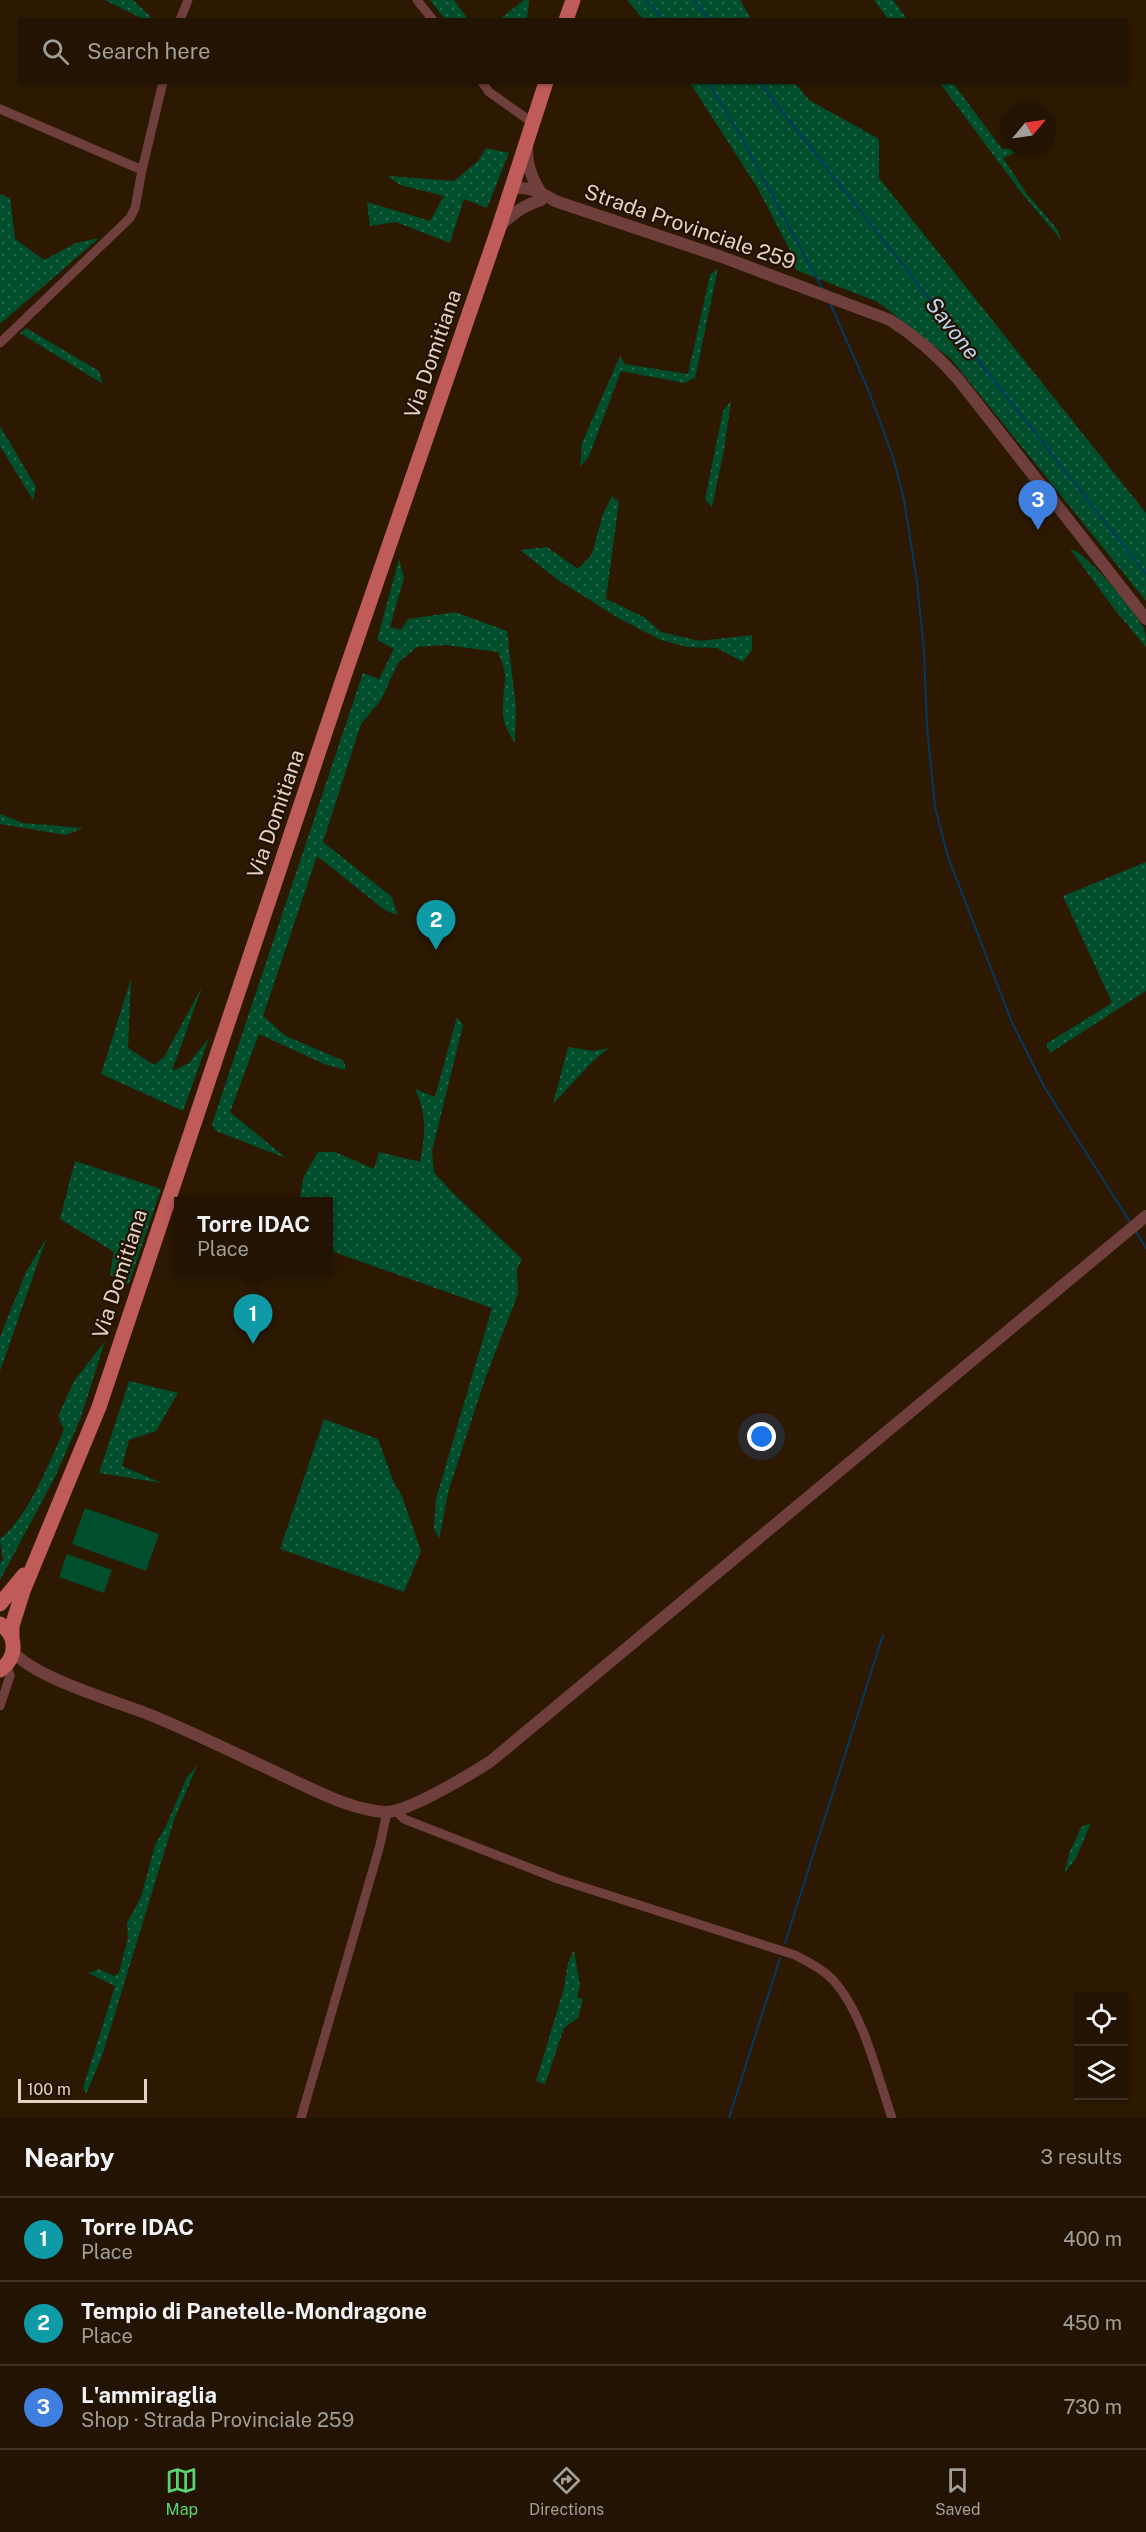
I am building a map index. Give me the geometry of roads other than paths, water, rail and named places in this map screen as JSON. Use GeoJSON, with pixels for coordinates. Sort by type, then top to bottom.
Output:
{"type":"FeatureCollection","features":[{"type":"Feature","properties":{"kind":"main road"},"geometry":{"type":"LineString","coordinates":[[567,18],[573,0]]}},
{"type":"Feature","properties":{"kind":"main road","name":"Via Domitiana"},"geometry":{"type":"LineString","coordinates":[[8,1656],[16,1612],[37,1555],[99,1407],[545,84]]}},
{"type":"Feature","properties":{"kind":"main road","name":"Via Domitiana"},"geometry":{"type":"LineString","coordinates":[[0,1604],[37,1555]]}},
{"type":"Feature","properties":{"kind":"main road"},"geometry":{"type":"LineString","coordinates":[[0,1624],[9,1632],[8,1656]]}},
{"type":"Feature","properties":{"kind":"street"},"geometry":{"type":"LineString","coordinates":[[181,18],[188,0]]}},
{"type":"Feature","properties":{"kind":"street"},"geometry":{"type":"LineString","coordinates":[[417,0],[431,18]]}},
{"type":"Feature","properties":{"kind":"street"},"geometry":{"type":"LineString","coordinates":[[0,344],[130,218],[139,193],[142,170],[163,84]]}},
{"type":"Feature","properties":{"kind":"street"},"geometry":{"type":"LineString","coordinates":[[483,84],[489,92],[533,123]]}},
{"type":"Feature","properties":{"kind":"street"},"geometry":{"type":"LineString","coordinates":[[0,109],[142,170]]}},
{"type":"Feature","properties":{"kind":"street"},"geometry":{"type":"LineString","coordinates":[[499,227],[511,214],[541,196],[527,161],[527,141]]}},
{"type":"Feature","properties":{"kind":"street","name":"Strada Provinciale 259"},"geometry":{"type":"LineString","coordinates":[[511,188],[525,187],[541,196],[722,257],[890,320],[932,350],[958,379],[1146,619]]}},
{"type":"Feature","properties":{"kind":"street"},"geometry":{"type":"LineString","coordinates":[[301,2118],[391,1812],[470,1775],[491,1761],[1143,1218]]}},
{"type":"Feature","properties":{"kind":"street"},"geometry":{"type":"LineString","coordinates":[[0,1706],[10,1676],[8,1656],[45,1674],[154,1717],[322,1794],[358,1807],[391,1812],[558,1879],[795,1955],[817,1967],[832,1979],[848,1999],[860,2026],[892,2118]]}},
{"type":"Feature","properties":{"kind":"waterway"},"geometry":{"type":"LineString","coordinates":[[647,0],[661,18]]}},
{"type":"Feature","properties":{"kind":"waterway","name":"Savone"},"geometry":{"type":"LineString","coordinates":[[694,0],[708,18]]}},
{"type":"Feature","properties":{"kind":"waterway"},"geometry":{"type":"LineString","coordinates":[[709,84],[739,133],[823,290]]}},
{"type":"Feature","properties":{"kind":"waterway","name":"Savone"},"geometry":{"type":"LineString","coordinates":[[761,84],[1146,574]]}},
{"type":"Feature","properties":{"kind":"waterway"},"geometry":{"type":"LineString","coordinates":[[830,303],[868,389],[893,457],[904,500],[917,582],[924,650],[927,727],[935,807],[948,857],[1011,1020],[1045,1088],[1130,1222]]}},
{"type":"Feature","properties":{"kind":"waterway"},"geometry":{"type":"LineString","coordinates":[[1135,1230],[1146,1248]]}},
{"type":"Feature","properties":{"kind":"waterway"},"geometry":{"type":"LineString","coordinates":[[785,1943],[883,1635]]}},
{"type":"Feature","properties":{"kind":"waterway"},"geometry":{"type":"LineString","coordinates":[[729,2118],[780,1958]]}},
{"type":"Feature","properties":{"kind":"place","name":"L'ammiraglia"},"geometry":{"type":"Point","coordinates":[1038,530]}},
{"type":"Feature","properties":{"kind":"place","name":"Tempio di Panetelle-Mondragone"},"geometry":{"type":"Point","coordinates":[436,950]}},
{"type":"Feature","properties":{"kind":"place","name":"Torre IDAC"},"geometry":{"type":"Point","coordinates":[253,1344]}}]}
